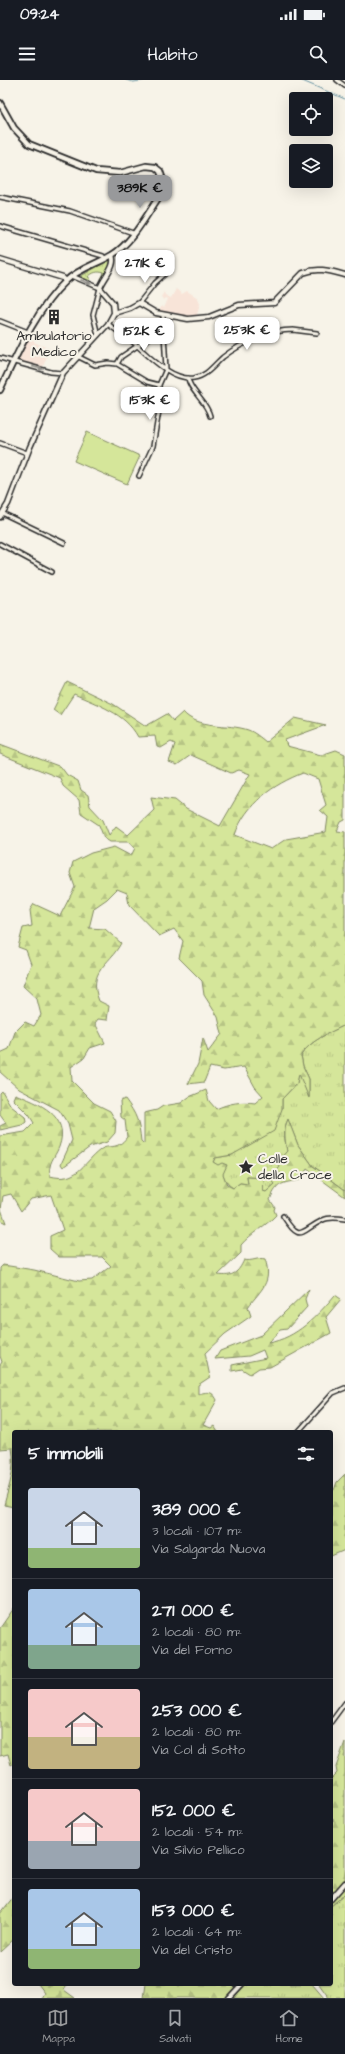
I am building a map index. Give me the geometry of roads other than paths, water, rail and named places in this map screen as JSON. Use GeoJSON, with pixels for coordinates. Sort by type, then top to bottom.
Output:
{"type":"FeatureCollection","features":[{"type":"Feature","properties":{"kind":"main road"},"geometry":{"type":"LineString","coordinates":[[0,103],[14,128],[25,140],[33,145],[96,171],[120,173],[146,166],[159,169],[163,180],[162,190],[126,243],[112,255],[72,276],[66,281],[28,332],[0,390]]}},
{"type":"Feature","properties":{"kind":"street"},"geometry":{"type":"LineString","coordinates":[[338,80],[345,86]]}},
{"type":"Feature","properties":{"kind":"street"},"geometry":{"type":"LineString","coordinates":[[0,197],[70,211],[133,233]]}},
{"type":"Feature","properties":{"kind":"street"},"geometry":{"type":"LineString","coordinates":[[0,226],[105,259]]}},
{"type":"Feature","properties":{"kind":"street"},"geometry":{"type":"LineString","coordinates":[[98,335],[93,315],[100,288],[113,265],[114,260],[112,255]]}},
{"type":"Feature","properties":{"kind":"street"},"geometry":{"type":"LineString","coordinates":[[0,259],[63,278],[66,281]]}},
{"type":"Feature","properties":{"kind":"street"},"geometry":{"type":"LineString","coordinates":[[138,302],[156,314],[203,319],[239,305],[274,303],[304,273],[319,269],[345,275]]}},
{"type":"Feature","properties":{"kind":"street"},"geometry":{"type":"LineString","coordinates":[[114,313],[130,308],[138,302],[155,282],[165,274]]}},
{"type":"Feature","properties":{"kind":"street"},"geometry":{"type":"LineString","coordinates":[[64,543],[1,515],[8,504],[27,453],[63,373],[108,324],[114,313],[113,303],[100,288],[72,276]]}},
{"type":"Feature","properties":{"kind":"street"},"geometry":{"type":"LineString","coordinates":[[139,476],[154,440],[159,411],[159,385],[166,369],[165,327],[163,315]]}},
{"type":"Feature","properties":{"kind":"street"},"geometry":{"type":"LineString","coordinates":[[0,321],[28,332]]}},
{"type":"Feature","properties":{"kind":"street"},"geometry":{"type":"LineString","coordinates":[[108,324],[157,364],[188,378],[203,375],[234,349],[249,342],[292,330],[317,333]]}},
{"type":"Feature","properties":{"kind":"street"},"geometry":{"type":"LineString","coordinates":[[117,364],[121,357],[138,347],[157,331],[165,327]]}},
{"type":"Feature","properties":{"kind":"street"},"geometry":{"type":"LineString","coordinates":[[79,357],[96,365],[108,363],[117,364],[147,382],[159,385]]}},
{"type":"Feature","properties":{"kind":"street"},"geometry":{"type":"LineString","coordinates":[[0,358],[51,372],[63,373]]}},
{"type":"Feature","properties":{"kind":"street"},"geometry":{"type":"LineString","coordinates":[[188,378],[188,382],[198,394],[210,416]]}},
{"type":"Feature","properties":{"kind":"street"},"geometry":{"type":"LineString","coordinates":[[0,443],[27,453]]}},
{"type":"Feature","properties":{"kind":"street"},"geometry":{"type":"LineString","coordinates":[[0,544],[52,572]]}},
{"type":"Feature","properties":{"kind":"street"},"geometry":{"type":"LineString","coordinates":[[283,1216],[292,1230],[299,1233],[308,1230],[328,1218],[345,1219]]}},
{"type":"Feature","properties":{"kind":"street"},"geometry":{"type":"LineString","coordinates":[[300,1430],[333,1393],[345,1388]]}},
{"type":"Feature","properties":{"kind":"street"},"geometry":{"type":"LineString","coordinates":[[333,1719],[345,1703]]}},
{"type":"Feature","properties":{"kind":"street"},"geometry":{"type":"LineString","coordinates":[[333,1897],[345,1883]]}},
{"type":"Feature","properties":{"kind":"street"},"geometry":{"type":"LineString","coordinates":[[229,1998],[240,1986]]}},
{"type":"Feature","properties":{"kind":"waterway"},"geometry":{"type":"LineString","coordinates":[[126,80],[133,82],[148,80]]}},
{"type":"Feature","properties":{"kind":"waterway"},"geometry":{"type":"LineString","coordinates":[[300,80],[345,99]]}},
{"type":"Feature","properties":{"kind":"place","name":"Ambulatorio Medico"},"geometry":{"type":"Point","coordinates":[54,317]}},
{"type":"Feature","properties":{"kind":"place","name":"Colle della Croce"},"geometry":{"type":"Point","coordinates":[246,1167]}}]}
